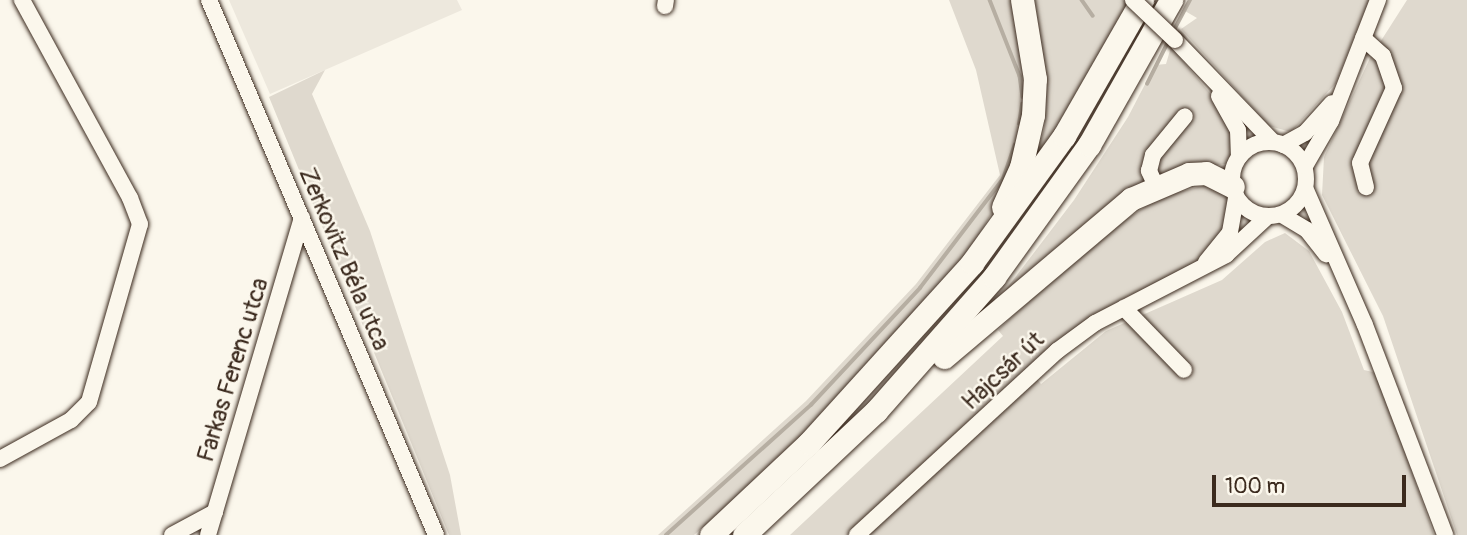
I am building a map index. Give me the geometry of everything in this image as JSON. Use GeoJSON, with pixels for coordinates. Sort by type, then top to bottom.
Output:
{"type":"FeatureCollection","features":[{"type":"Feature","properties":{"kind":"highway"},"geometry":{"type":"LineString","coordinates":[[986,246],[1021,167],[1033,114],[1035,79],[1022,0]]}},
{"type":"Feature","properties":{"kind":"highway"},"geometry":{"type":"LineString","coordinates":[[711,535],[809,443],[911,334],[986,246],[1064,136],[1142,0]]}},
{"type":"Feature","properties":{"kind":"highway"},"geometry":{"type":"LineString","coordinates":[[876,411],[964,314],[1036,222],[1119,96],[1171,0]]}},
{"type":"Feature","properties":{"kind":"highway"},"geometry":{"type":"LineString","coordinates":[[744,535],[876,411],[1105,219],[1156,186],[1206,173],[1234,192]]}},
{"type":"Feature","properties":{"kind":"street"},"geometry":{"type":"LineString","coordinates":[[0,459],[71,420],[89,402],[138,244],[140,224],[131,198],[22,0]]}},
{"type":"Feature","properties":{"kind":"street","name":"Zerkovitz Béla utca"},"geometry":{"type":"LineString","coordinates":[[209,0],[436,535]]}},
{"type":"Feature","properties":{"kind":"street"},"geometry":{"type":"LineString","coordinates":[[1133,0],[1304,166]]}},
{"type":"Feature","properties":{"kind":"street"},"geometry":{"type":"LineString","coordinates":[[1378,0],[1345,88],[1304,166],[1306,190],[1445,535]]}},
{"type":"Feature","properties":{"kind":"street"},"geometry":{"type":"LineString","coordinates":[[1363,38],[1383,56],[1394,88],[1360,163],[1366,187]]}},
{"type":"Feature","properties":{"kind":"street"},"geometry":{"type":"LineString","coordinates":[[1208,75],[1238,130],[1240,156],[1234,192],[1244,207],[1275,216],[1307,230],[1345,282]]}},
{"type":"Feature","properties":{"kind":"street"},"geometry":{"type":"LineString","coordinates":[[1240,156],[1261,143],[1278,143],[1320,120],[1345,88]]}},
{"type":"Feature","properties":{"kind":"street"},"geometry":{"type":"LineString","coordinates":[[1156,186],[1149,171],[1153,155],[1185,116]]}},
{"type":"Feature","properties":{"kind":"street"},"geometry":{"type":"LineString","coordinates":[[1275,216],[1301,201],[1306,190]]}},
{"type":"Feature","properties":{"kind":"street","name":"Hajcsár út"},"geometry":{"type":"LineString","coordinates":[[1200,269],[1230,232],[1234,192]]}},
{"type":"Feature","properties":{"kind":"street","name":"Hajcsár út"},"geometry":{"type":"LineString","coordinates":[[857,535],[1057,351],[1124,308],[1226,255],[1275,216]]}},
{"type":"Feature","properties":{"kind":"street","name":"Farkas Ferenc utca"},"geometry":{"type":"LineString","coordinates":[[208,535],[302,218]]}},
{"type":"Feature","properties":{"kind":"street"},"geometry":{"type":"LineString","coordinates":[[1124,308],[1184,370]]}},
{"type":"Feature","properties":{"kind":"street"},"geometry":{"type":"LineString","coordinates":[[172,535],[215,512]]}},
{"type":"Feature","properties":{"kind":"shaded area"},"geometry":{"type":"Polygon","coordinates":[[[229,0],[457,0],[462,10],[270,94],[229,0]]]}},
{"type":"Feature","properties":{"kind":"shaded area"},"geometry":{"type":"Polygon","coordinates":[[[949,0],[1016,0],[1031,93],[1001,197],[965,259],[806,435],[694,535],[658,535],[806,401],[916,284],[1000,175],[976,70],[949,0]]]}},
{"type":"Feature","properties":{"kind":"shaded area"},"geometry":{"type":"Polygon","coordinates":[[[1035,0],[1123,0],[1128,5],[1027,179],[1044,130],[1047,89],[1035,0]]]}},
{"type":"Feature","properties":{"kind":"shaded area"},"geometry":{"type":"Polygon","coordinates":[[[1191,0],[1369,0],[1336,83],[1291,132],[1269,126],[1181,29],[1197,18],[1185,11],[1191,0]]]}},
{"type":"Feature","properties":{"kind":"shaded area"},"geometry":{"type":"Polygon","coordinates":[[[1407,0],[1467,0],[1467,535],[1457,535],[1383,316],[1322,195],[1324,157],[1370,58],[1407,0]]]}},
{"type":"Feature","properties":{"kind":"shaded area"},"geometry":{"type":"Polygon","coordinates":[[[1171,47],[1230,117],[1240,144],[1232,163],[1183,170],[998,300],[1074,200],[1128,117],[1155,65],[1166,64],[1171,47]]]}},
{"type":"Feature","properties":{"kind":"shaded area"},"geometry":{"type":"Polygon","coordinates":[[[325,70],[312,94],[370,231],[450,475],[461,535],[449,535],[269,97],[325,70]]]}},
{"type":"Feature","properties":{"kind":"shaded area"},"geometry":{"type":"Polygon","coordinates":[[[1210,184],[1226,194],[1231,217],[1200,261],[1177,278],[1130,295],[1094,315],[1029,370],[1041,384],[1106,331],[1222,280],[1265,242],[1285,233],[1309,251],[1342,312],[1364,370],[1377,373],[1434,535],[790,535],[1003,336],[998,330],[1110,230],[1160,197],[1210,184]]]}},
{"type":"Feature","properties":{"kind":"waterway"},"geometry":{"type":"LineString","coordinates":[[990,0],[1020,76],[1023,97]]}},
{"type":"Feature","properties":{"kind":"waterway"},"geometry":{"type":"LineString","coordinates":[[1082,0],[1093,16]]}},
{"type":"Feature","properties":{"kind":"waterway"},"geometry":{"type":"LineString","coordinates":[[1173,32],[1190,0]]}},
{"type":"Feature","properties":{"kind":"waterway"},"geometry":{"type":"LineString","coordinates":[[1147,84],[1168,42]]}},
{"type":"Feature","properties":{"kind":"waterway"},"geometry":{"type":"LineString","coordinates":[[1019,124],[1022,104]]}},
{"type":"Feature","properties":{"kind":"waterway"},"geometry":{"type":"LineString","coordinates":[[666,535],[811,405],[920,288],[1003,179],[1015,145]]}}]}
